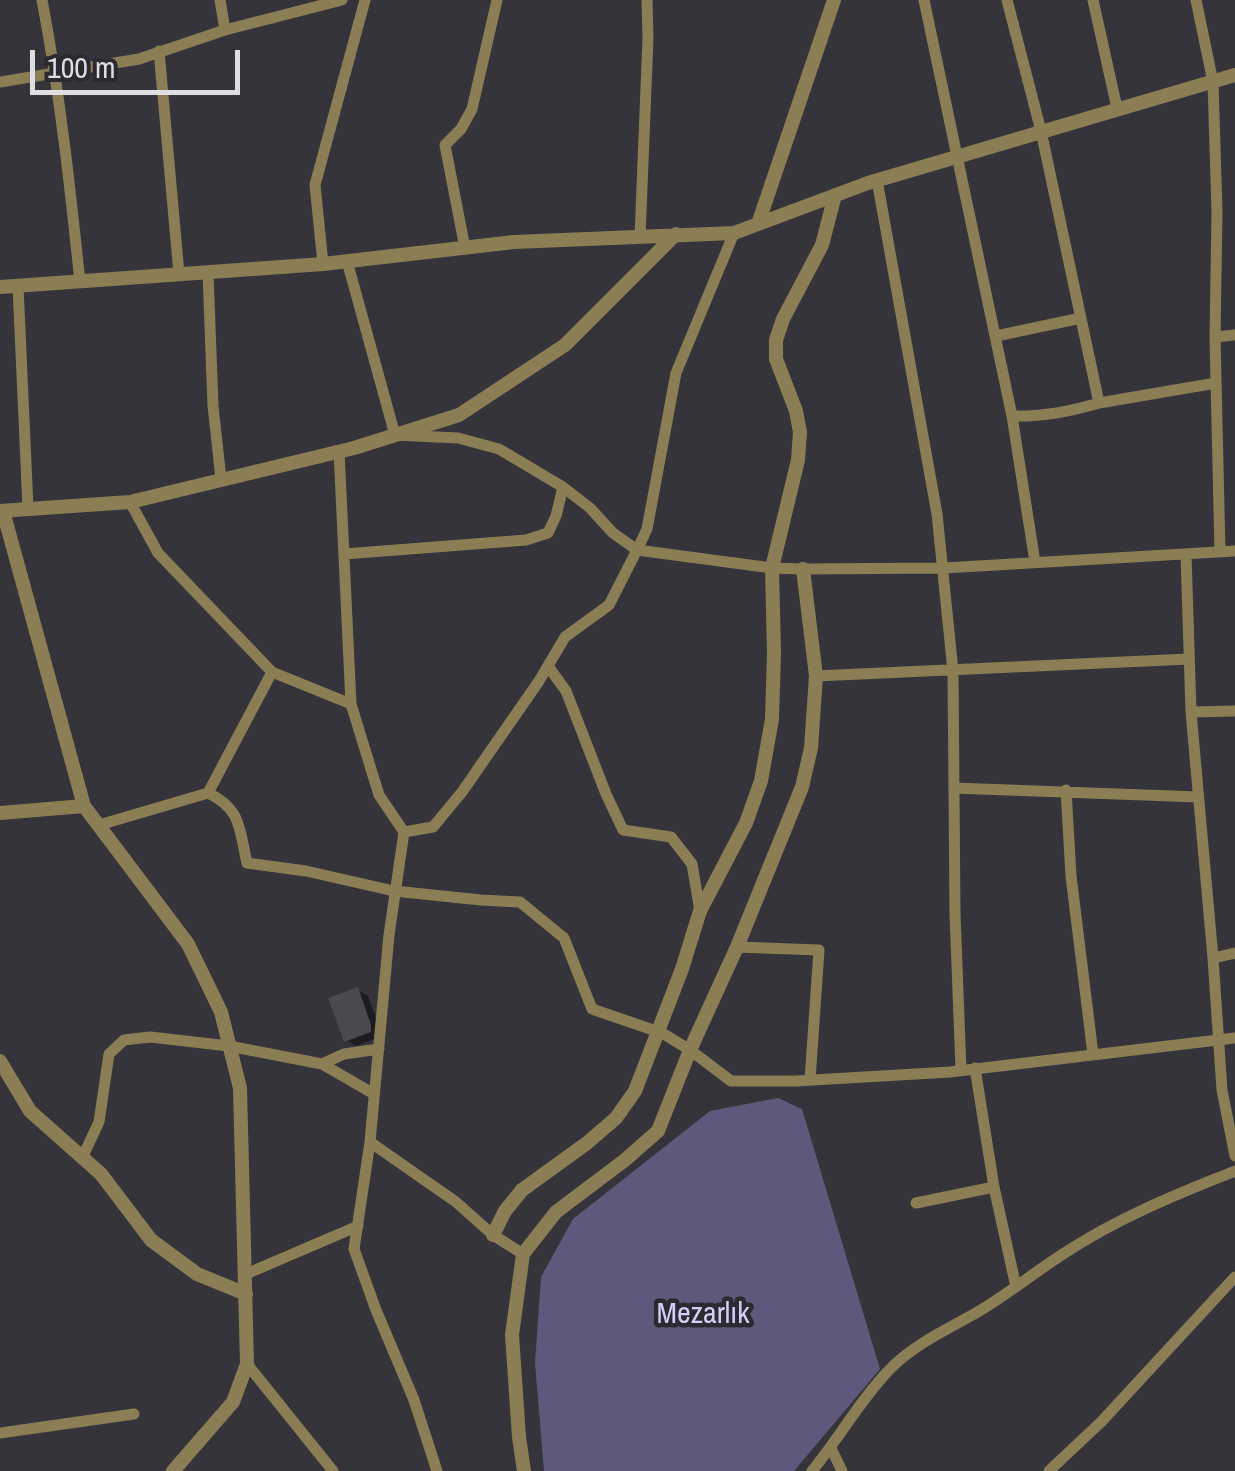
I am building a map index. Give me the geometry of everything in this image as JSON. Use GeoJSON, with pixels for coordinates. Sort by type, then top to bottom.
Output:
{"type":"FeatureCollection","features":[{"type":"Feature","properties":{"kind":"street"},"geometry":{"type":"LineString","coordinates":[[42,0],[67,152],[80,282]]}},
{"type":"Feature","properties":{"kind":"street"},"geometry":{"type":"LineString","coordinates":[[220,0],[225,30]]}},
{"type":"Feature","properties":{"kind":"street"},"geometry":{"type":"LineString","coordinates":[[0,82],[139,58],[225,30],[342,0]]}},
{"type":"Feature","properties":{"kind":"street"},"geometry":{"type":"LineString","coordinates":[[323,264],[316,185],[365,0]]}},
{"type":"Feature","properties":{"kind":"street"},"geometry":{"type":"LineString","coordinates":[[465,248],[445,145],[472,109],[497,0]]}},
{"type":"Feature","properties":{"kind":"street"},"geometry":{"type":"LineString","coordinates":[[640,236],[647,0]]}},
{"type":"Feature","properties":{"kind":"street"},"geometry":{"type":"LineString","coordinates":[[758,224],[834,0]]}},
{"type":"Feature","properties":{"kind":"street"},"geometry":{"type":"LineString","coordinates":[[924,0],[1012,416],[1035,562]]}},
{"type":"Feature","properties":{"kind":"street"},"geometry":{"type":"LineString","coordinates":[[1007,0],[1041,131],[1099,403]]}},
{"type":"Feature","properties":{"kind":"street"},"geometry":{"type":"LineString","coordinates":[[1092,0],[1117,108]]}},
{"type":"Feature","properties":{"kind":"street"},"geometry":{"type":"LineString","coordinates":[[1196,0],[1213,82],[1218,212],[1215,337],[1220,552]]}},
{"type":"Feature","properties":{"kind":"street"},"geometry":{"type":"LineString","coordinates":[[159,51],[179,274]]}},
{"type":"Feature","properties":{"kind":"street"},"geometry":{"type":"LineString","coordinates":[[0,287],[323,264],[514,242],[734,232],[877,180],[1235,75]]}},
{"type":"Feature","properties":{"kind":"street"},"geometry":{"type":"LineString","coordinates":[[877,180],[944,568],[953,671],[961,1070]]}},
{"type":"Feature","properties":{"kind":"street"},"geometry":{"type":"LineString","coordinates":[[494,1235],[505,1211],[522,1190],[616,1118],[635,1091],[700,911],[746,824],[761,781],[772,719],[772,568],[798,460],[800,432],[776,360],[776,340],[782,319],[822,245],[835,195]]}},
{"type":"Feature","properties":{"kind":"street"},"geometry":{"type":"LineString","coordinates":[[1218,212],[1235,211]]}},
{"type":"Feature","properties":{"kind":"street"},"geometry":{"type":"LineString","coordinates":[[404,832],[432,827],[462,792],[565,638],[609,605],[647,528],[676,373],[734,232]]}},
{"type":"Feature","properties":{"kind":"street"},"geometry":{"type":"LineString","coordinates":[[173,1471],[232,1402],[247,1364],[240,1088],[221,1012],[188,944],[84,806],[1,511],[130,502],[338,452],[459,415],[565,345],[676,234]]}},
{"type":"Feature","properties":{"kind":"street"},"geometry":{"type":"LineString","coordinates":[[347,261],[395,435]]}},
{"type":"Feature","properties":{"kind":"street"},"geometry":{"type":"LineString","coordinates":[[208,272],[213,406],[221,479]]}},
{"type":"Feature","properties":{"kind":"street"},"geometry":{"type":"LineString","coordinates":[[18,286],[28,508]]}},
{"type":"Feature","properties":{"kind":"street"},"geometry":{"type":"LineString","coordinates":[[996,336],[1081,318]]}},
{"type":"Feature","properties":{"kind":"street"},"geometry":{"type":"LineString","coordinates":[[1215,337],[1235,335]]}},
{"type":"Feature","properties":{"kind":"street"},"geometry":{"type":"LineString","coordinates":[[1012,416],[1052,415],[1216,383]]}},
{"type":"Feature","properties":{"kind":"street"},"geometry":{"type":"LineString","coordinates":[[395,435],[458,438],[500,449],[564,487],[637,550],[803,569],[944,568],[1235,551]]}},
{"type":"Feature","properties":{"kind":"street"},"geometry":{"type":"LineString","coordinates":[[338,452],[352,704],[380,794],[404,832],[394,890],[370,1142],[354,1249],[414,1400],[437,1471]]}},
{"type":"Feature","properties":{"kind":"street"},"geometry":{"type":"LineString","coordinates":[[1218,464],[1235,462]]}},
{"type":"Feature","properties":{"kind":"street"},"geometry":{"type":"LineString","coordinates":[[344,554],[526,540],[548,533],[564,487]]}},
{"type":"Feature","properties":{"kind":"street"},"geometry":{"type":"LineString","coordinates":[[130,502],[158,553],[272,672],[352,704]]}},
{"type":"Feature","properties":{"kind":"street"},"geometry":{"type":"LineString","coordinates":[[1186,554],[1191,712],[1222,1090],[1235,1156]]}},
{"type":"Feature","properties":{"kind":"street"},"geometry":{"type":"LineString","coordinates":[[524,1471],[512,1335],[523,1254],[556,1212],[658,1131],[737,947],[802,787],[810,748],[816,676],[803,569]]}},
{"type":"Feature","properties":{"kind":"street"},"geometry":{"type":"LineString","coordinates":[[816,676],[1189,659]]}},
{"type":"Feature","properties":{"kind":"street"},"geometry":{"type":"LineString","coordinates":[[548,666],[566,691],[623,830],[671,837],[692,864],[700,911]]}},
{"type":"Feature","properties":{"kind":"street"},"geometry":{"type":"LineString","coordinates":[[208,794],[272,672]]}},
{"type":"Feature","properties":{"kind":"street"},"geometry":{"type":"LineString","coordinates":[[1191,712],[1235,711]]}},
{"type":"Feature","properties":{"kind":"street"},"geometry":{"type":"LineString","coordinates":[[954,788],[1198,798]]}},
{"type":"Feature","properties":{"kind":"street"},"geometry":{"type":"LineString","coordinates":[[1066,790],[1093,1054]]}},
{"type":"Feature","properties":{"kind":"street"},"geometry":{"type":"LineString","coordinates":[[99,824],[208,794],[228,802],[247,863],[394,890],[520,902],[564,938],[592,1009],[658,1031],[731,1081],[961,1070],[1235,1038]]}},
{"type":"Feature","properties":{"kind":"street"},"geometry":{"type":"LineString","coordinates":[[0,813],[84,806]]}},
{"type":"Feature","properties":{"kind":"street"},"geometry":{"type":"LineString","coordinates":[[737,947],[819,950],[810,1080]]}},
{"type":"Feature","properties":{"kind":"street"},"geometry":{"type":"LineString","coordinates":[[1213,958],[1235,953]]}},
{"type":"Feature","properties":{"kind":"street"},"geometry":{"type":"LineString","coordinates":[[82,1158],[99,1122],[109,1054],[124,1040],[150,1037],[230,1046],[322,1064],[374,1094]]}},
{"type":"Feature","properties":{"kind":"street"},"geometry":{"type":"LineString","coordinates":[[322,1064],[344,1054],[378,1049]]}},
{"type":"Feature","properties":{"kind":"street"},"geometry":{"type":"LineString","coordinates":[[0,1062],[30,1110],[102,1174],[151,1240],[197,1274],[246,1294]]}},
{"type":"Feature","properties":{"kind":"street"},"geometry":{"type":"LineString","coordinates":[[976,1068],[994,1187],[1016,1287]]}},
{"type":"Feature","properties":{"kind":"street"},"geometry":{"type":"LineString","coordinates":[[370,1142],[523,1254]]}},
{"type":"Feature","properties":{"kind":"street"},"geometry":{"type":"LineString","coordinates":[[812,1471],[858,1404],[920,1344],[980,1311],[1064,1252],[1143,1210],[1235,1171]]}},
{"type":"Feature","properties":{"kind":"street"},"geometry":{"type":"LineString","coordinates":[[916,1203],[994,1187]]}},
{"type":"Feature","properties":{"kind":"street"},"geometry":{"type":"LineString","coordinates":[[246,1274],[358,1226]]}},
{"type":"Feature","properties":{"kind":"street"},"geometry":{"type":"LineString","coordinates":[[1050,1471],[1102,1421],[1235,1277]]}},
{"type":"Feature","properties":{"kind":"street"},"geometry":{"type":"LineString","coordinates":[[247,1364],[333,1471]]}},
{"type":"Feature","properties":{"kind":"street"},"geometry":{"type":"LineString","coordinates":[[0,1434],[134,1414]]}},
{"type":"Feature","properties":{"kind":"street"},"geometry":{"type":"LineString","coordinates":[[831,1448],[842,1471]]}},
{"type":"Feature","properties":{"kind":"green space","name":"Mezarlık"},"geometry":{"type":"Polygon","coordinates":[[[778,1098],[802,1109],[880,1369],[794,1471],[544,1471],[535,1363],[541,1277],[573,1219],[710,1111],[778,1098]]]}},
{"type":"Feature","properties":{"kind":"building"},"geometry":{"type":"Polygon","coordinates":[[[358,987],[371,1032],[344,1042],[328,998],[358,987]]]}}]}
